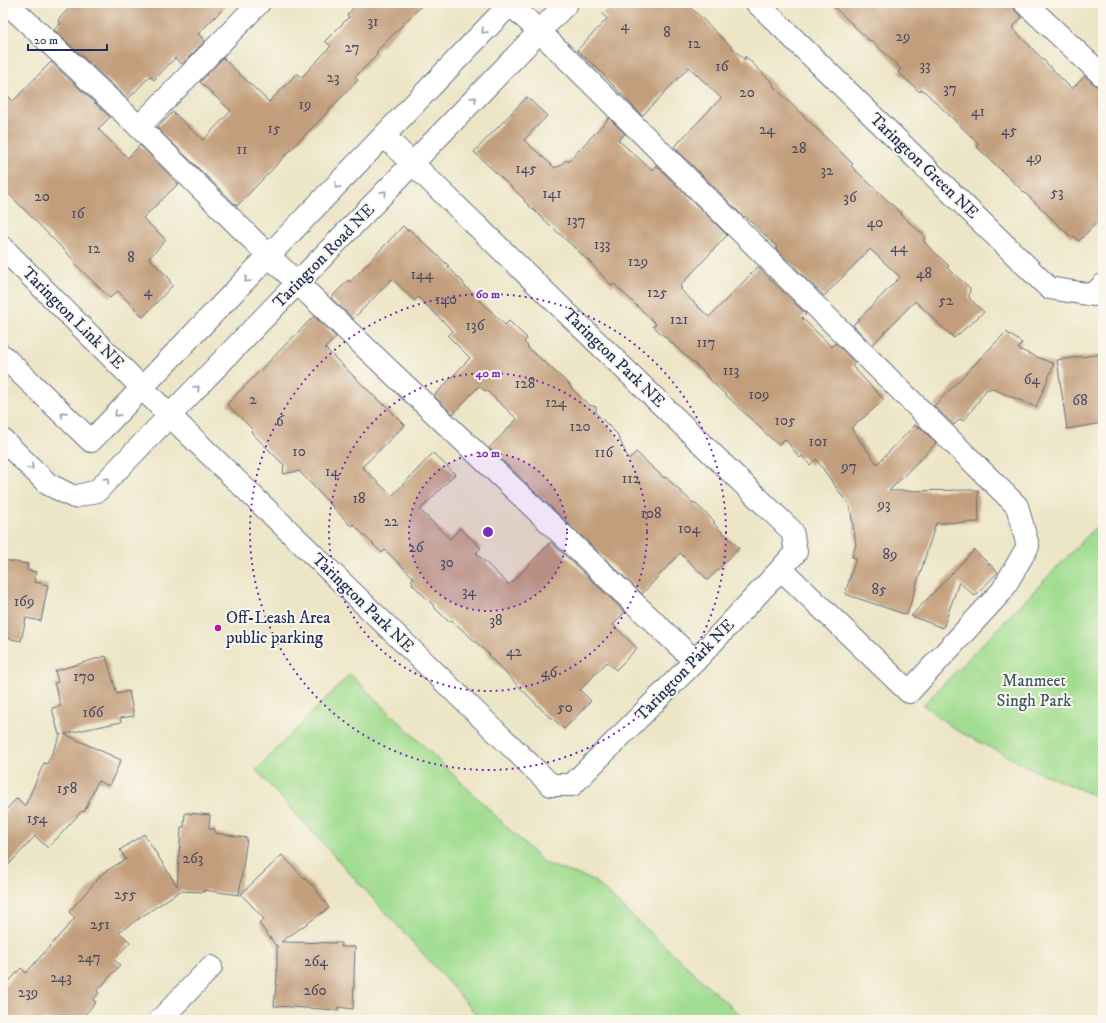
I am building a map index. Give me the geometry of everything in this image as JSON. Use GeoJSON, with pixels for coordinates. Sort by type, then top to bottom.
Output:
{"type":"FeatureCollection","features":[{"type":"Feature","properties":{"kind":"street"},"geometry":{"type":"LineString","coordinates":[[140,127],[259,3]]}},
{"type":"Feature","properties":{"kind":"street","name":"Tarington Road NE"},"geometry":{"type":"LineString","coordinates":[[3,440],[48,484],[74,497],[97,491],[567,3]]}},
{"type":"Feature","properties":{"kind":"street","name":"Tarington Green NE"},"geometry":{"type":"LineString","coordinates":[[757,3],[1049,288],[1093,295],[1103,285]]}},
{"type":"Feature","properties":{"kind":"street"},"geometry":{"type":"LineString","coordinates":[[1025,3],[1103,76]]}},
{"type":"Feature","properties":{"kind":"street"},"geometry":{"type":"LineString","coordinates":[[3,356],[91,441],[511,4],[1017,506],[1028,546],[1002,591],[909,692],[781,569]]}},
{"type":"Feature","properties":{"kind":"street"},"geometry":{"type":"LineString","coordinates":[[9,7],[140,127],[269,256],[696,661]]}},
{"type":"Feature","properties":{"kind":"street","name":"Tarington Park NE"},"geometry":{"type":"LineString","coordinates":[[142,388],[551,785],[572,785],[696,661],[796,552],[792,531],[384,136]]}},
{"type":"Feature","properties":{"kind":"street","name":"Tarington Link NE"},"geometry":{"type":"LineString","coordinates":[[3,248],[142,388]]}},
{"type":"Feature","properties":{"kind":"street"},"geometry":{"type":"LineString","coordinates":[[160,1020],[211,967]]}},
{"type":"Feature","properties":{"kind":"green space","name":"Manmeet Singh Park"},"geometry":{"type":"Polygon","coordinates":[[[1103,520],[1103,799],[1034,770],[956,730],[923,705],[1103,520]]]}},
{"type":"Feature","properties":{"kind":"green space"},"geometry":{"type":"Polygon","coordinates":[[[350,674],[544,863],[593,880],[745,1020],[481,1020],[436,968],[256,770],[350,674]]]}},
{"type":"Feature","properties":{"kind":"building"},"geometry":{"type":"Polygon","coordinates":[[[74,3],[229,3],[198,34],[205,41],[182,64],[175,58],[154,80],[150,76],[128,99],[54,30],[61,23],[58,20],[74,3]]]}},
{"type":"Feature","properties":{"kind":"building"},"geometry":{"type":"Polygon","coordinates":[[[358,3],[424,3],[376,52],[378,54],[355,77],[358,80],[237,206],[157,128],[173,112],[203,140],[231,111],[200,82],[223,58],[269,102],[297,73],[301,78],[331,46],[325,41],[349,17],[347,15],[358,3]]]}},
{"type":"Feature","properties":{"kind":"building"},"geometry":{"type":"Polygon","coordinates":[[[614,3],[686,3],[745,60],[745,56],[774,84],[773,86],[853,164],[851,166],[902,214],[901,215],[924,235],[924,242],[949,266],[947,268],[970,288],[969,298],[984,312],[954,338],[915,301],[872,345],[853,325],[900,277],[870,249],[824,296],[776,249],[777,247],[745,216],[744,217],[674,147],[721,98],[689,67],[642,116],[597,68],[577,50],[607,19],[603,14],[614,3]]]}},
{"type":"Feature","properties":{"kind":"building"},"geometry":{"type":"Polygon","coordinates":[[[830,3],[1013,3],[1013,7],[1016,12],[1022,17],[1012,28],[1072,89],[1085,76],[1095,85],[1103,88],[1103,216],[1079,241],[1073,236],[1071,237],[978,148],[977,145],[979,144],[922,89],[920,92],[898,72],[901,69],[830,3]]]}},
{"type":"Feature","properties":{"kind":"building"},"geometry":{"type":"Polygon","coordinates":[[[51,62],[110,117],[98,129],[128,158],[140,145],[178,184],[143,218],[166,240],[149,258],[170,279],[169,281],[173,285],[143,317],[118,291],[110,298],[75,264],[76,263],[68,254],[3,188],[3,91],[13,101],[51,62]]]}},
{"type":"Feature","properties":{"kind":"building"},"geometry":{"type":"Polygon","coordinates":[[[527,97],[547,116],[524,140],[555,168],[558,166],[559,167],[566,160],[568,162],[609,118],[625,134],[618,140],[652,170],[656,165],[727,235],[680,286],[682,288],[680,289],[709,317],[758,267],[806,314],[802,318],[832,347],[836,343],[855,363],[852,366],[884,400],[851,428],[877,464],[915,425],[918,428],[919,426],[936,443],[889,491],[978,490],[979,522],[936,523],[907,615],[845,594],[856,558],[852,557],[856,544],[850,507],[816,459],[810,465],[802,456],[800,458],[785,439],[778,445],[706,376],[707,375],[653,326],[656,324],[614,284],[612,286],[591,263],[474,152],[527,97]]]}},
{"type":"Feature","properties":{"kind":"building"},"geometry":{"type":"Polygon","coordinates":[[[403,226],[408,231],[409,229],[449,266],[448,267],[463,282],[464,285],[505,325],[509,321],[527,338],[524,342],[528,346],[527,347],[569,384],[572,389],[589,405],[596,407],[596,413],[617,434],[629,460],[636,452],[693,503],[694,502],[739,548],[708,580],[680,553],[642,594],[489,448],[517,419],[486,390],[485,391],[479,386],[453,414],[434,396],[470,358],[448,336],[453,331],[418,297],[415,301],[392,279],[353,319],[331,298],[348,280],[350,282],[403,226]]]}},
{"type":"Feature","properties":{"kind":"building"},"geometry":{"type":"Polygon","coordinates":[[[314,316],[336,337],[325,348],[405,425],[362,467],[392,496],[433,453],[455,474],[420,510],[450,539],[460,528],[481,548],[476,553],[509,585],[551,542],[625,612],[613,625],[637,648],[616,670],[607,662],[580,690],[591,701],[564,729],[551,717],[550,718],[489,656],[490,655],[451,620],[449,622],[434,607],[412,584],[413,582],[411,580],[414,578],[385,550],[382,553],[353,524],[351,526],[299,471],[283,474],[284,465],[251,432],[253,430],[227,404],[314,316]]]}},
{"type":"Feature","properties":{"kind":"building"},"geometry":{"type":"Polygon","coordinates":[[[1006,332],[1022,343],[1018,349],[1054,364],[1036,407],[991,388],[989,390],[987,389],[964,421],[960,419],[954,425],[934,406],[1006,332]]]}},
{"type":"Feature","properties":{"kind":"building"},"geometry":{"type":"Polygon","coordinates":[[[1103,354],[1103,423],[1067,429],[1057,360],[1103,354]]]}},
{"type":"Feature","properties":{"kind":"building"},"geometry":{"type":"Polygon","coordinates":[[[974,550],[998,572],[975,596],[959,582],[943,628],[911,616],[974,550]]]}},
{"type":"Feature","properties":{"kind":"building"},"geometry":{"type":"Polygon","coordinates":[[[3,560],[28,564],[27,570],[36,572],[34,582],[48,585],[41,621],[26,618],[21,641],[3,637],[3,560]]]}},
{"type":"Feature","properties":{"kind":"building"},"geometry":{"type":"Polygon","coordinates":[[[106,656],[117,694],[129,691],[134,716],[120,718],[121,722],[64,734],[121,760],[109,786],[98,781],[84,812],[82,811],[48,848],[35,836],[3,871],[3,813],[17,798],[25,806],[44,763],[47,764],[61,734],[59,735],[52,708],[61,706],[54,683],[58,682],[55,671],[106,656]]]}},
{"type":"Feature","properties":{"kind":"building"},"geometry":{"type":"Polygon","coordinates":[[[185,813],[210,815],[209,829],[215,829],[215,833],[247,838],[239,895],[204,890],[204,892],[180,891],[119,932],[130,942],[114,960],[120,965],[97,991],[99,993],[93,1000],[96,1002],[80,1020],[3,1020],[3,988],[21,968],[26,973],[75,918],[69,912],[103,873],[126,859],[120,850],[144,834],[177,886],[181,827],[184,827],[185,813]]]}},
{"type":"Feature","properties":{"kind":"building"},"geometry":{"type":"Polygon","coordinates":[[[282,855],[311,885],[312,884],[329,908],[281,942],[341,943],[341,947],[355,947],[353,1009],[338,1007],[338,1010],[274,1006],[277,976],[277,945],[276,946],[259,923],[264,919],[241,894],[282,855]]]}},
{"type":"Feature","properties":{"kind":"place","name":"Off-Leash Area public parking"},"geometry":{"type":"Point","coordinates":[218,628]}}]}
